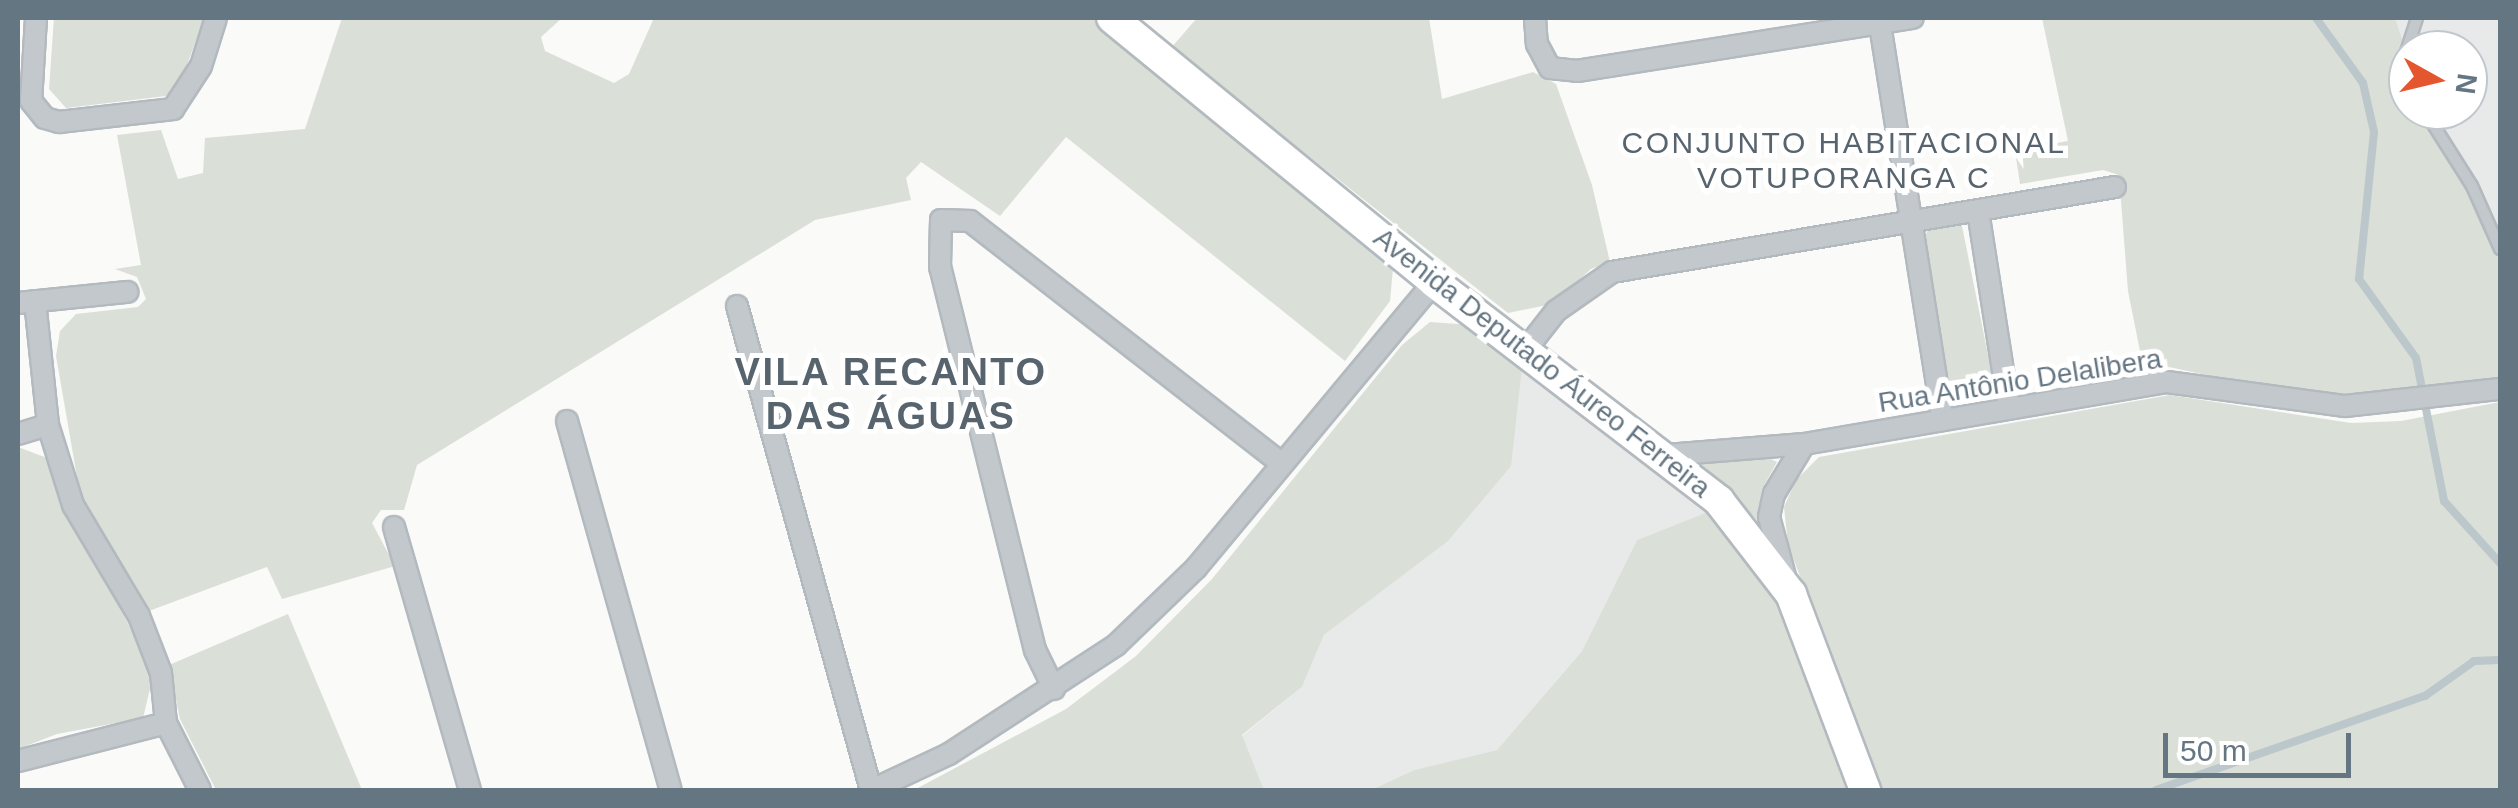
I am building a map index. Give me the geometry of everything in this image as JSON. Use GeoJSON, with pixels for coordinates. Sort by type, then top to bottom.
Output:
{"type":"FeatureCollection","features":[{"type":"Feature","properties":{"kind":"main road","name":"Avenida Deputado Áureo Ferreira"},"geometry":{"type":"LineString","coordinates":[[1112,18],[1434,282],[1667,455],[1720,501],[1791,594],[1865,790]]}},
{"type":"Feature","properties":{"kind":"street"},"geometry":{"type":"LineString","coordinates":[[36,18],[31,101],[36,110],[59,122],[159,114],[183,99],[216,18]]}},
{"type":"Feature","properties":{"kind":"street"},"geometry":{"type":"LineString","coordinates":[[1535,18],[1538,44],[1550,68],[1577,71],[1879,20],[1913,18]]}},
{"type":"Feature","properties":{"kind":"street"},"geometry":{"type":"LineString","coordinates":[[1879,20],[1944,420]]}},
{"type":"Feature","properties":{"kind":"street"},"geometry":{"type":"LineString","coordinates":[[1527,348],[1556,311],[1612,272],[2114,187]]}},
{"type":"Feature","properties":{"kind":"street"},"geometry":{"type":"LineString","coordinates":[[1978,210],[2009,408]]}},
{"type":"Feature","properties":{"kind":"street"},"geometry":{"type":"LineString","coordinates":[[1054,689],[1035,650],[940,267],[941,220],[970,221],[1281,463]]}},
{"type":"Feature","properties":{"kind":"street"},"geometry":{"type":"LineString","coordinates":[[737,306],[871,790],[949,754],[1116,645],[1196,568],[1434,282]]}},
{"type":"Feature","properties":{"kind":"street"},"geometry":{"type":"LineString","coordinates":[[127,292],[26,302],[48,426],[73,504],[139,616],[162,673],[166,723],[200,790]]}},
{"type":"Feature","properties":{"kind":"street","name":"Rua Antônio Delalibera"},"geometry":{"type":"LineString","coordinates":[[1667,455],[1804,444],[2168,382],[2279,400],[2406,402],[2454,399],[2500,390]]}},
{"type":"Feature","properties":{"kind":"street"},"geometry":{"type":"LineString","coordinates":[[567,421],[671,790]]}},
{"type":"Feature","properties":{"kind":"street"},"geometry":{"type":"LineString","coordinates":[[18,434],[48,426]]}},
{"type":"Feature","properties":{"kind":"street"},"geometry":{"type":"LineString","coordinates":[[1791,594],[1769,517],[1774,494],[1804,444]]}},
{"type":"Feature","properties":{"kind":"street"},"geometry":{"type":"LineString","coordinates":[[394,527],[470,790]]}},
{"type":"Feature","properties":{"kind":"street"},"geometry":{"type":"LineString","coordinates":[[18,761],[166,723]]}},
{"type":"Feature","properties":{"kind":"lane"},"geometry":{"type":"LineString","coordinates":[[2437,130],[2472,186],[2500,250]]}},
{"type":"Feature","properties":{"kind":"shaded area"},"geometry":{"type":"Polygon","coordinates":[[[54,18],[204,18],[180,84],[166,96],[66,108],[49,89],[54,18]]]}},
{"type":"Feature","properties":{"kind":"shaded area"},"geometry":{"type":"Polygon","coordinates":[[[342,18],[562,18],[541,37],[545,51],[614,83],[629,74],[654,18],[1092,18],[1393,268],[1390,301],[1345,361],[1066,137],[1000,216],[921,162],[906,178],[911,200],[815,220],[417,465],[404,510],[381,510],[372,523],[395,566],[282,599],[267,567],[149,611],[81,500],[56,356],[60,331],[76,314],[138,307],[146,299],[137,277],[115,269],[141,265],[117,135],[161,130],[178,179],[203,173],[205,138],[305,129],[342,18]]]}},
{"type":"Feature","properties":{"kind":"shaded area"},"geometry":{"type":"Polygon","coordinates":[[[1197,18],[1429,18],[1442,99],[1533,72],[1556,84],[1592,185],[1610,262],[1591,269],[1552,304],[1508,313],[1171,48],[1197,18]]]}},
{"type":"Feature","properties":{"kind":"shaded area"},"geometry":{"type":"Polygon","coordinates":[[[2042,18],[2395,18],[2399,30],[2388,30],[2388,130],[2440,130],[2500,249],[2500,377],[2452,388],[2337,394],[2281,391],[2169,367],[2144,371],[2128,291],[2119,175],[2103,170],[2020,184],[2015,151],[2068,141],[2042,18]]]}},
{"type":"Feature","properties":{"kind":"shaded area"},"geometry":{"type":"Polygon","coordinates":[[[2395,18],[2500,18],[2500,249],[2435,130],[2488,130],[2488,30],[2397,30],[2395,18]]]}},
{"type":"Feature","properties":{"kind":"shaded area"},"geometry":{"type":"Polygon","coordinates":[[[1961,221],[1994,385],[1988,396],[1957,403],[1950,398],[1925,236],[1930,226],[1961,221]]]}},
{"type":"Feature","properties":{"kind":"shaded area"},"geometry":{"type":"Polygon","coordinates":[[[1430,322],[1472,325],[1523,358],[1511,466],[1447,542],[1324,635],[1302,687],[1242,735],[1264,790],[914,790],[1066,709],[1136,656],[1212,579],[1402,345],[1430,322]]]}},
{"type":"Feature","properties":{"kind":"shaded area"},"geometry":{"type":"Polygon","coordinates":[[[1523,358],[1710,511],[1637,540],[1582,651],[1497,750],[1414,770],[1371,790],[1264,790],[1242,736],[1302,687],[1324,635],[1447,542],[1523,358]]]}},
{"type":"Feature","properties":{"kind":"shaded area"},"geometry":{"type":"Polygon","coordinates":[[[2170,395],[2351,423],[2401,421],[2500,402],[2500,790],[1879,790],[1788,544],[1784,507],[1796,480],[1819,457],[2170,395]]]}},
{"type":"Feature","properties":{"kind":"shaded area"},"geometry":{"type":"Polygon","coordinates":[[[18,447],[47,458],[67,510],[154,672],[143,718],[57,734],[18,749],[18,447]]]}},
{"type":"Feature","properties":{"kind":"shaded area"},"geometry":{"type":"Polygon","coordinates":[[[1763,455],[1777,462],[1762,489],[1758,521],[1695,460],[1763,455]]]}},
{"type":"Feature","properties":{"kind":"shaded area"},"geometry":{"type":"Polygon","coordinates":[[[1710,511],[1780,598],[1855,790],[1371,790],[1414,770],[1497,750],[1582,651],[1637,540],[1710,511]]]}},
{"type":"Feature","properties":{"kind":"shaded area"},"geometry":{"type":"Polygon","coordinates":[[[288,614],[362,790],[216,790],[180,719],[169,665],[288,614]]]}},
{"type":"Feature","properties":{"kind":"waterway"},"geometry":{"type":"LineString","coordinates":[[2316,18],[2363,83],[2374,132],[2359,279],[2416,358],[2444,501],[2500,563]]}},
{"type":"Feature","properties":{"kind":"waterway"},"geometry":{"type":"LineString","coordinates":[[2156,790],[2425,696],[2474,661],[2500,660]]}},
{"type":"Feature","properties":{"kind":"district","name":"CONJUNTO HABITACIONAL VOTUPORANGA C"},"geometry":{"type":"Point","coordinates":[1844,160]}},
{"type":"Feature","properties":{"kind":"district","name":"VILA RECANTO DAS ÁGUAS"},"geometry":{"type":"Point","coordinates":[891,394]}}]}
